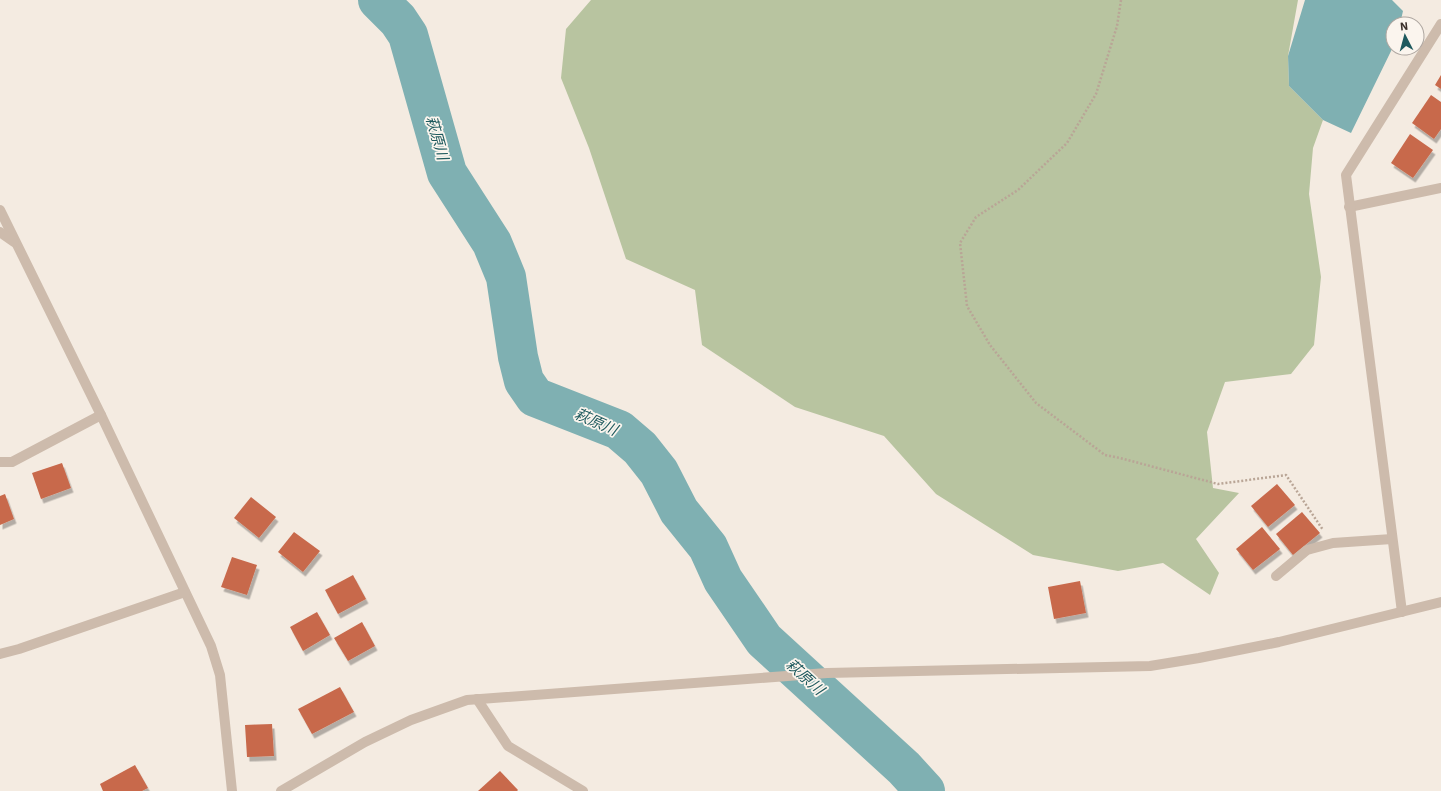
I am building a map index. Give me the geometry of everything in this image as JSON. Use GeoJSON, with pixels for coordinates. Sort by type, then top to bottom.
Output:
{"type":"FeatureCollection","features":[{"type":"Feature","properties":{"kind":"street"},"geometry":{"type":"LineString","coordinates":[[1402,612],[1346,175],[1441,24]]}},
{"type":"Feature","properties":{"kind":"street"},"geometry":{"type":"LineString","coordinates":[[1350,207],[1441,188]]}},
{"type":"Feature","properties":{"kind":"street"},"geometry":{"type":"LineString","coordinates":[[0,210],[101,415],[211,646],[220,675],[232,791]]}},
{"type":"Feature","properties":{"kind":"street"},"geometry":{"type":"LineString","coordinates":[[0,232],[16,243]]}},
{"type":"Feature","properties":{"kind":"street"},"geometry":{"type":"LineString","coordinates":[[0,462],[12,462],[101,415]]}},
{"type":"Feature","properties":{"kind":"street"},"geometry":{"type":"LineString","coordinates":[[1276,576],[1307,550],[1333,543],[1392,538]]}},
{"type":"Feature","properties":{"kind":"street"},"geometry":{"type":"LineString","coordinates":[[0,654],[19,649],[185,592]]}},
{"type":"Feature","properties":{"kind":"street"},"geometry":{"type":"LineString","coordinates":[[281,791],[364,742],[411,720],[467,700],[827,673],[1150,666],[1279,642],[1441,602]]}},
{"type":"Feature","properties":{"kind":"street"},"geometry":{"type":"LineString","coordinates":[[476,699],[508,746],[583,791]]}},
{"type":"Feature","properties":{"kind":"path"},"geometry":{"type":"LineString","coordinates":[[1121,0],[1116,26],[1096,94],[1067,143],[1018,190],[976,217],[960,243],[967,306],[990,345],[1036,404],[1105,455],[1218,484],[1286,475],[1333,543]]}},
{"type":"Feature","properties":{"kind":"green space"},"geometry":{"type":"Polygon","coordinates":[[[591,0],[1298,0],[1288,56],[1289,86],[1323,120],[1313,148],[1309,194],[1321,277],[1314,345],[1291,374],[1225,382],[1207,432],[1213,488],[1239,493],[1196,539],[1219,573],[1210,595],[1163,563],[1118,571],[1033,555],[936,494],[884,436],[795,407],[702,345],[695,290],[626,259],[589,148],[561,78],[566,29],[591,0]]]}},
{"type":"Feature","properties":{"kind":"water"},"geometry":{"type":"Polygon","coordinates":[[[1305,0],[1392,0],[1403,11],[1402,16],[1385,16],[1385,56],[1389,56],[1351,133],[1323,120],[1289,86],[1288,56],[1305,0]]]}},
{"type":"Feature","properties":{"kind":"building"},"geometry":{"type":"Polygon","coordinates":[[[1441,75],[1441,89],[1435,85],[1441,75]]]}},
{"type":"Feature","properties":{"kind":"building"},"geometry":{"type":"Polygon","coordinates":[[[1431,95],[1441,102],[1441,129],[1434,139],[1412,123],[1431,95]]]}},
{"type":"Feature","properties":{"kind":"building"},"geometry":{"type":"Polygon","coordinates":[[[1410,134],[1433,150],[1413,178],[1391,163],[1410,134]]]}},
{"type":"Feature","properties":{"kind":"building"},"geometry":{"type":"Polygon","coordinates":[[[62,463],[71,488],[41,499],[32,473],[62,463]]]}},
{"type":"Feature","properties":{"kind":"building"},"geometry":{"type":"Polygon","coordinates":[[[1277,484],[1295,505],[1268,527],[1251,506],[1277,484]]]}},
{"type":"Feature","properties":{"kind":"building"},"geometry":{"type":"Polygon","coordinates":[[[5,494],[14,519],[0,525],[0,496],[5,494]]]}},
{"type":"Feature","properties":{"kind":"building"},"geometry":{"type":"Polygon","coordinates":[[[251,497],[276,517],[259,538],[234,518],[251,497]]]}},
{"type":"Feature","properties":{"kind":"building"},"geometry":{"type":"Polygon","coordinates":[[[1302,512],[1320,533],[1293,555],[1276,534],[1302,512]]]}},
{"type":"Feature","properties":{"kind":"building"},"geometry":{"type":"Polygon","coordinates":[[[1262,527],[1280,549],[1253,570],[1236,549],[1262,527]]]}},
{"type":"Feature","properties":{"kind":"building"},"geometry":{"type":"Polygon","coordinates":[[[294,532],[320,551],[303,572],[278,552],[294,532]]]}},
{"type":"Feature","properties":{"kind":"building"},"geometry":{"type":"Polygon","coordinates":[[[232,557],[257,565],[247,595],[221,587],[232,557]]]}},
{"type":"Feature","properties":{"kind":"building"},"geometry":{"type":"Polygon","coordinates":[[[353,575],[366,599],[338,614],[325,590],[353,575]]]}},
{"type":"Feature","properties":{"kind":"building"},"geometry":{"type":"Polygon","coordinates":[[[1080,581],[1086,613],[1054,619],[1048,587],[1080,581]]]}},
{"type":"Feature","properties":{"kind":"building"},"geometry":{"type":"Polygon","coordinates":[[[317,612],[330,635],[303,651],[290,627],[317,612]]]}},
{"type":"Feature","properties":{"kind":"building"},"geometry":{"type":"Polygon","coordinates":[[[362,622],[375,646],[348,661],[334,638],[362,622]]]}},
{"type":"Feature","properties":{"kind":"building"},"geometry":{"type":"Polygon","coordinates":[[[340,687],[354,712],[312,734],[298,709],[340,687]]]}},
{"type":"Feature","properties":{"kind":"building"},"geometry":{"type":"Polygon","coordinates":[[[272,724],[274,756],[247,757],[245,725],[272,724]]]}},
{"type":"Feature","properties":{"kind":"building"},"geometry":{"type":"Polygon","coordinates":[[[135,765],[148,788],[142,791],[103,791],[100,784],[135,765]]]}},
{"type":"Feature","properties":{"kind":"building"},"geometry":{"type":"Polygon","coordinates":[[[500,771],[518,790],[517,791],[478,791],[500,771]]]}},
{"type":"Feature","properties":{"kind":"waterway","name":"萩原川"},"geometry":{"type":"LineString","coordinates":[[378,0],[398,20],[408,35],[447,173],[492,243],[506,277],[518,357],[524,381],[535,397],[619,430],[640,448],[659,472],[679,511],[708,547],[723,580],[764,640],[904,768],[925,791]]}}]}
